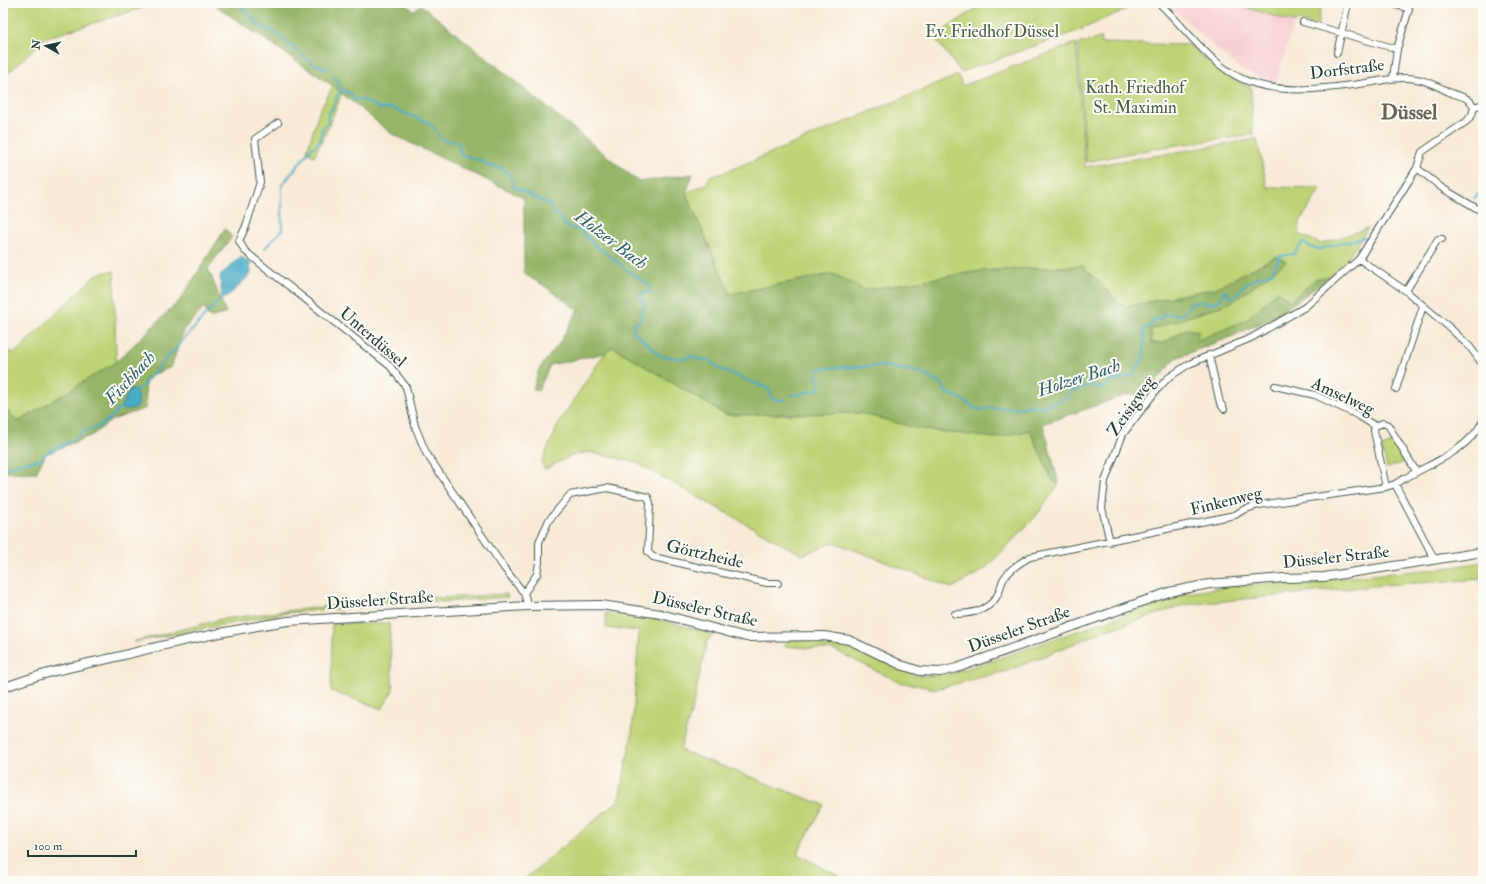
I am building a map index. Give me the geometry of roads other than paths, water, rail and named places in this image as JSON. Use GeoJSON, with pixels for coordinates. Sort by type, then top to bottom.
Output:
{"type":"FeatureCollection","features":[{"type":"Feature","properties":{"kind":"main road","name":"Düsseler Straße"},"geometry":{"type":"LineString","coordinates":[[3,688],[65,669],[259,625],[288,621],[528,606],[601,605],[627,608],[660,614],[746,637],[824,636],[855,642],[909,669],[940,672],[957,668],[1034,639],[1182,588],[1209,584],[1284,578],[1324,577],[1483,552]]}},
{"type":"Feature","properties":{"kind":"street","name":"Dorfstraße"},"geometry":{"type":"LineString","coordinates":[[1160,3],[1221,67],[1250,82],[1266,87],[1316,88],[1338,87],[1394,78],[1413,78],[1464,96],[1474,107]]}},
{"type":"Feature","properties":{"kind":"street"},"geometry":{"type":"LineString","coordinates":[[1337,53],[1348,3]]}},
{"type":"Feature","properties":{"kind":"street"},"geometry":{"type":"LineString","coordinates":[[1390,3],[1409,9],[1397,49],[1394,78]]}},
{"type":"Feature","properties":{"kind":"street"},"geometry":{"type":"LineString","coordinates":[[1303,22],[1397,49]]}},
{"type":"Feature","properties":{"kind":"street"},"geometry":{"type":"LineString","coordinates":[[1483,104],[1474,107],[1472,115],[1467,121],[1422,152],[1417,168],[1359,259],[1406,291],[1466,343],[1483,365]]}},
{"type":"Feature","properties":{"kind":"street","name":"Unterdüssel"},"geometry":{"type":"LineString","coordinates":[[278,123],[256,139],[260,182],[246,226],[239,240],[245,251],[390,366],[406,387],[415,426],[426,453],[504,568],[524,593]]}},
{"type":"Feature","properties":{"kind":"street"},"geometry":{"type":"LineString","coordinates":[[1417,168],[1442,188],[1483,212]]}},
{"type":"Feature","properties":{"kind":"street"},"geometry":{"type":"LineString","coordinates":[[1406,291],[1438,239],[1442,239]]}},
{"type":"Feature","properties":{"kind":"street","name":"Zeisigweg"},"geometry":{"type":"LineString","coordinates":[[1110,542],[1102,508],[1105,481],[1123,434],[1155,392],[1168,378],[1189,364],[1251,338],[1305,307],[1359,259]]}},
{"type":"Feature","properties":{"kind":"street"},"geometry":{"type":"LineString","coordinates":[[1396,389],[1423,306]]}},
{"type":"Feature","properties":{"kind":"street"},"geometry":{"type":"LineString","coordinates":[[1209,355],[1220,403],[1224,409]]}},
{"type":"Feature","properties":{"kind":"street","name":"Amselweg"},"geometry":{"type":"LineString","coordinates":[[1275,386],[1315,395],[1359,416],[1375,426],[1383,423],[1388,425],[1416,471]]}},
{"type":"Feature","properties":{"kind":"street","name":"Finkenweg"},"geometry":{"type":"LineString","coordinates":[[955,614],[972,614],[987,607],[998,596],[1004,577],[1018,564],[1030,557],[1110,542],[1235,515],[1243,510],[1259,505],[1386,487],[1395,484],[1459,448],[1473,437],[1483,421]]}},
{"type":"Feature","properties":{"kind":"street"},"geometry":{"type":"LineString","coordinates":[[1375,426],[1374,431],[1386,487]]}},
{"type":"Feature","properties":{"kind":"street"},"geometry":{"type":"LineString","coordinates":[[1395,484],[1435,560]]}},
{"type":"Feature","properties":{"kind":"street","name":"Görtzheide"},"geometry":{"type":"LineString","coordinates":[[524,593],[537,574],[539,563],[539,542],[549,520],[570,495],[607,488],[648,497],[650,503],[648,552],[653,557],[767,583],[778,583]]}},
{"type":"Feature","properties":{"kind":"street"},"geometry":{"type":"LineString","coordinates":[[524,593],[528,606]]}},
{"type":"Feature","properties":{"kind":"water"},"geometry":{"type":"Polygon","coordinates":[[[240,257],[250,263],[251,274],[227,297],[222,299],[220,276],[240,257]]]}},
{"type":"Feature","properties":{"kind":"water"},"geometry":{"type":"Polygon","coordinates":[[[130,389],[135,390],[139,405],[136,408],[124,410],[120,408],[130,389]]]}},
{"type":"Feature","properties":{"kind":"waterway","name":"Holzer Bach"},"geometry":{"type":"LineString","coordinates":[[239,3],[258,25],[277,34],[310,62],[328,69]]}},
{"type":"Feature","properties":{"kind":"waterway","name":"Holzer Bach"},"geometry":{"type":"LineString","coordinates":[[334,75],[342,90],[350,93],[355,100],[362,99],[381,109],[391,108],[430,123],[443,140],[458,142],[461,155],[483,161],[488,166],[498,167],[506,171],[511,178],[514,187],[548,204],[565,226],[581,231],[591,242],[649,285],[651,293],[643,292],[640,296],[644,304],[640,321],[634,323],[633,331],[661,356],[687,359],[689,356],[695,357],[696,360],[707,359],[720,369],[769,389],[771,397],[775,400],[785,400]]}},
{"type":"Feature","properties":{"kind":"waterway","name":"Fischbach"},"geometry":{"type":"LineString","coordinates":[[265,248],[282,230],[282,185],[311,149],[320,141],[322,129],[328,122],[328,114],[331,111],[339,92],[342,90]]}},
{"type":"Feature","properties":{"kind":"waterway","name":"Holzer Bach"},"geometry":{"type":"LineString","coordinates":[[1474,198],[1483,190]]}},
{"type":"Feature","properties":{"kind":"waterway","name":"Holzer Bach"},"geometry":{"type":"LineString","coordinates":[[791,396],[819,389],[820,381],[816,376],[818,371],[823,368],[884,366],[918,372],[941,384],[946,392],[960,398],[978,410],[991,408],[1020,408],[1030,405],[1042,407],[1066,398],[1071,391],[1092,385],[1102,388],[1112,381],[1133,375],[1144,357],[1144,329],[1151,326],[1154,319],[1160,320],[1164,314],[1182,315],[1190,304],[1203,301],[1210,304],[1220,300],[1224,291],[1228,293],[1230,298],[1235,297],[1246,284],[1261,276],[1272,273],[1280,256],[1294,254],[1303,242],[1310,247],[1319,249],[1366,237]]}},
{"type":"Feature","properties":{"kind":"waterway","name":"Fischbach"},"geometry":{"type":"LineString","coordinates":[[134,391],[141,387],[222,297]]}},
{"type":"Feature","properties":{"kind":"waterway","name":"Fischbach"},"geometry":{"type":"LineString","coordinates":[[3,468],[40,460],[44,455],[79,436],[83,431],[89,430],[104,423],[121,407]]}},
{"type":"Feature","properties":{"kind":"district","name":"Düssel"},"geometry":{"type":"Point","coordinates":[1409,112]}},
{"type":"Feature","properties":{"kind":"park label","name":"Ev. Friedhof Düssel"},"geometry":{"type":"Point","coordinates":[992,31]}},
{"type":"Feature","properties":{"kind":"park label","name":"Kath. Friedhof St. Maximin"},"geometry":{"type":"Point","coordinates":[1135,97]}}]}
